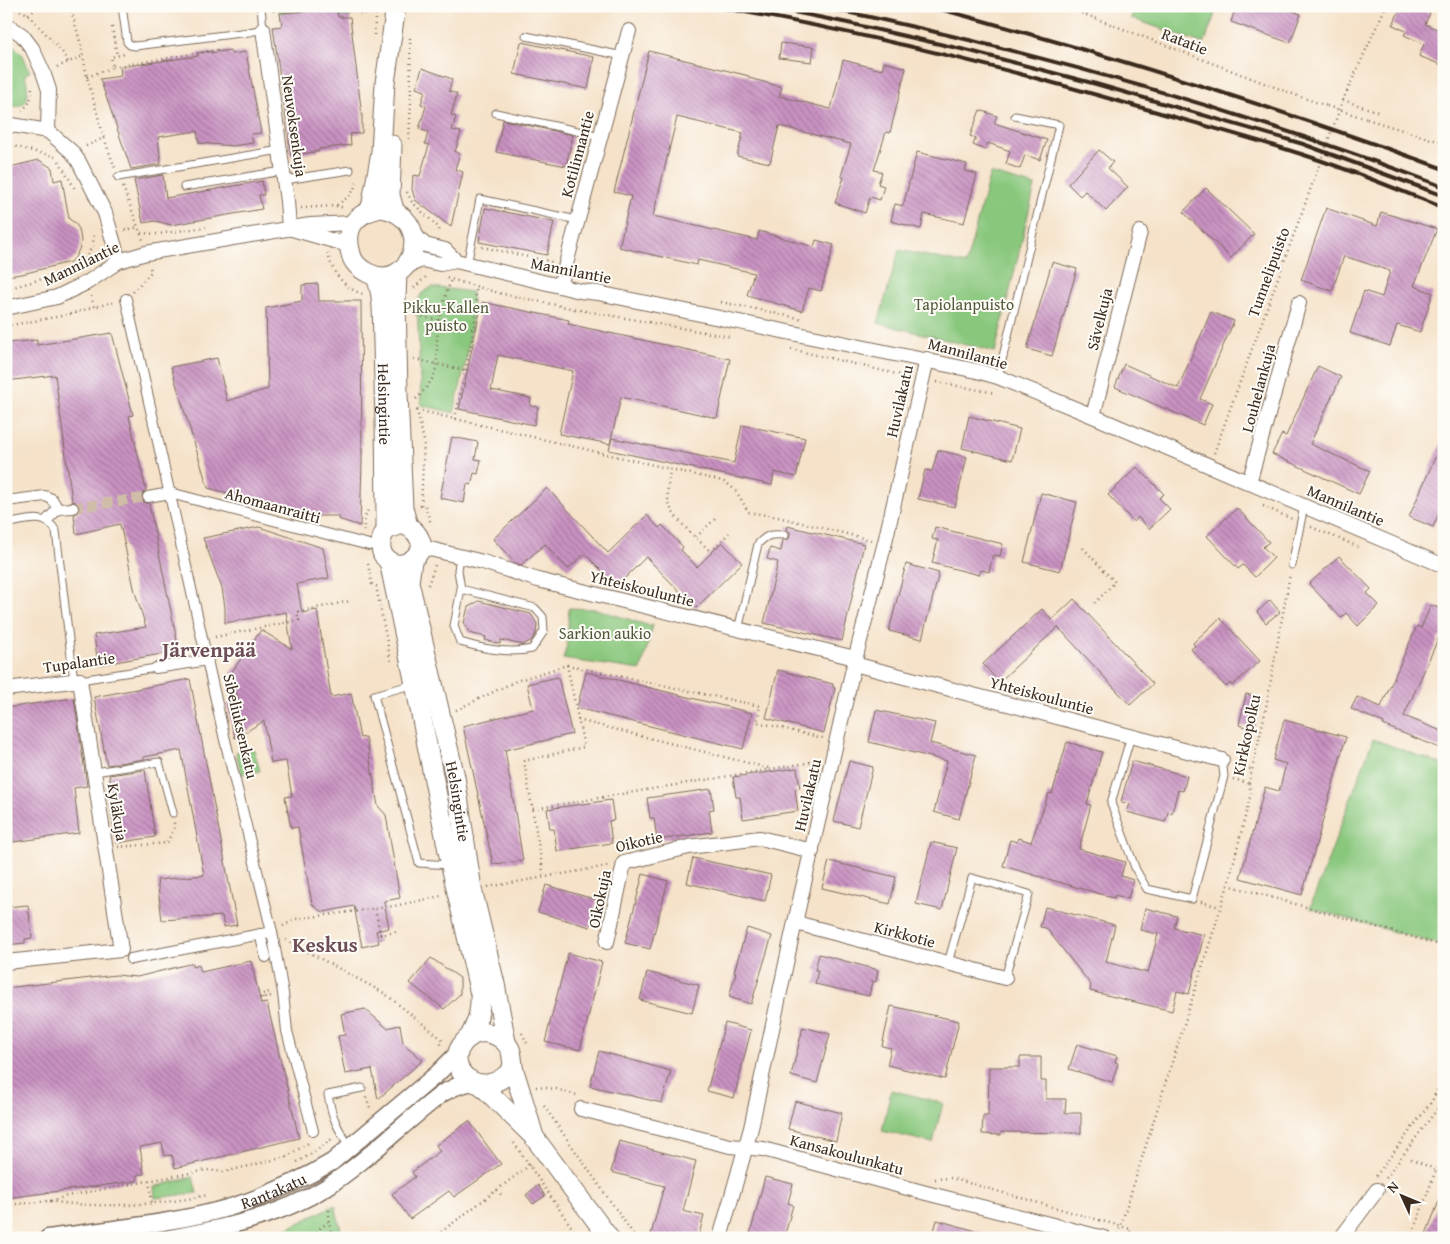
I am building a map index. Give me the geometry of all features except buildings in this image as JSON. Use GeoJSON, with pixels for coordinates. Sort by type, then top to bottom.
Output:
{"type":"FeatureCollection","features":[{"type":"Feature","properties":{"kind":"main road"},"geometry":{"type":"LineString","coordinates":[[370,210],[381,152],[385,83],[396,6]]}},
{"type":"Feature","properties":{"kind":"main road"},"geometry":{"type":"LineString","coordinates":[[389,59],[392,70],[390,195],[394,210]]}},
{"type":"Feature","properties":{"kind":"main road"},"geometry":{"type":"LineString","coordinates":[[381,208],[394,210],[408,222],[412,232],[414,246],[412,255],[402,270],[385,277],[376,277],[362,270],[352,260],[348,244],[352,223],[361,214],[370,210],[381,208]]}},
{"type":"Feature","properties":{"kind":"main road","name":"Helsingintie"},"geometry":{"type":"LineString","coordinates":[[402,270],[396,298],[398,394],[403,508],[408,526]]}},
{"type":"Feature","properties":{"kind":"main road","name":"Helsingintie"},"geometry":{"type":"LineString","coordinates":[[376,277],[379,284],[386,408],[386,530]]}},
{"type":"Feature","properties":{"kind":"main road"},"geometry":{"type":"LineString","coordinates":[[396,525],[408,526],[418,534],[421,540],[421,558],[396,565],[389,561],[380,548],[381,537],[386,530],[396,525]]}},
{"type":"Feature","properties":{"kind":"main road","name":"Helsingintie"},"geometry":{"type":"LineString","coordinates":[[421,558],[409,582],[455,777],[465,891],[480,994],[478,1020],[469,1038]]}},
{"type":"Feature","properties":{"kind":"main road","name":"Helsingintie"},"geometry":{"type":"LineString","coordinates":[[389,561],[451,866],[465,891],[495,984],[506,1042]]}},
{"type":"Feature","properties":{"kind":"main road"},"geometry":{"type":"LineString","coordinates":[[534,1137],[513,1068],[512,1054],[506,1042],[500,1037],[484,1033],[469,1038],[460,1047],[458,1054],[458,1066],[461,1073],[498,1100],[534,1137],[609,1238]]}},
{"type":"Feature","properties":{"kind":"main road"},"geometry":{"type":"LineString","coordinates":[[476,1083],[490,1084],[499,1081],[507,1076],[513,1068]]}},
{"type":"Feature","properties":{"kind":"street"},"geometry":{"type":"LineString","coordinates":[[6,24],[22,35],[32,48],[43,72],[49,90],[48,131]]}},
{"type":"Feature","properties":{"kind":"street","name":"Neuvoksenkuja"},"geometry":{"type":"LineString","coordinates":[[263,29],[281,150],[289,228]]}},
{"type":"Feature","properties":{"kind":"street","name":"Kotilinnantie"},"geometry":{"type":"LineString","coordinates":[[560,286],[629,31]]}},
{"type":"Feature","properties":{"kind":"street"},"geometry":{"type":"LineString","coordinates":[[6,124],[48,131],[72,152],[105,214],[119,261]]}},
{"type":"Feature","properties":{"kind":"street","name":"Mannilantie"},"geometry":{"type":"LineString","coordinates":[[6,308],[57,297],[88,282],[119,261],[146,253],[289,228],[352,223]]}},
{"type":"Feature","properties":{"kind":"street","name":"Mannilantie"},"geometry":{"type":"LineString","coordinates":[[289,228],[348,244]]}},
{"type":"Feature","properties":{"kind":"street","name":"Mannilantie"},"geometry":{"type":"LineString","coordinates":[[412,232],[425,245],[445,250],[462,263]]}},
{"type":"Feature","properties":{"kind":"street","name":"Sävelkuja"},"geometry":{"type":"LineString","coordinates":[[1093,416],[1140,232]]}},
{"type":"Feature","properties":{"kind":"street","name":"Mannilantie"},"geometry":{"type":"LineString","coordinates":[[402,270],[422,260],[440,264],[462,263],[560,286],[927,360],[998,377],[1444,566]]}},
{"type":"Feature","properties":{"kind":"street","name":"Sibeliuksenkatu"},"geometry":{"type":"LineString","coordinates":[[126,299],[225,740],[272,932],[287,1031],[314,1135]]}},
{"type":"Feature","properties":{"kind":"street","name":"Louhelankuja"},"geometry":{"type":"LineString","coordinates":[[1249,483],[1299,302]]}},
{"type":"Feature","properties":{"kind":"street","name":"Huvilakatu"},"geometry":{"type":"LineString","coordinates":[[720,1238],[746,1146],[855,661],[927,360]]}},
{"type":"Feature","properties":{"kind":"street"},"geometry":{"type":"LineString","coordinates":[[148,497],[170,493]]}},
{"type":"Feature","properties":{"kind":"street","name":"Ahomaanraitti"},"geometry":{"type":"LineString","coordinates":[[170,493],[369,545]]}},
{"type":"Feature","properties":{"kind":"street"},"geometry":{"type":"LineString","coordinates":[[6,501],[45,496],[52,499],[58,509]]}},
{"type":"Feature","properties":{"kind":"street"},"geometry":{"type":"LineString","coordinates":[[47,520],[58,509],[73,508]]}},
{"type":"Feature","properties":{"kind":"street","name":"Yhteiskouluntie"},"geometry":{"type":"LineString","coordinates":[[421,558],[460,557],[483,562],[538,580],[738,630],[1222,760]]}},
{"type":"Feature","properties":{"kind":"street"},"geometry":{"type":"LineString","coordinates":[[156,668],[208,660]]}},
{"type":"Feature","properties":{"kind":"street","name":"Tupalantie"},"geometry":{"type":"LineString","coordinates":[[6,689],[77,680]]}},
{"type":"Feature","properties":{"kind":"street","name":"Kyläkuja"},"geometry":{"type":"LineString","coordinates":[[77,680],[95,772],[126,954]]}},
{"type":"Feature","properties":{"kind":"street","name":"Oikotie"},"geometry":{"type":"LineString","coordinates":[[624,864],[689,847],[760,838],[812,851]]}},
{"type":"Feature","properties":{"kind":"street","name":"Oikokuja"},"geometry":{"type":"LineString","coordinates":[[607,942],[624,864]]}},
{"type":"Feature","properties":{"kind":"street","name":"Kirkkotie"},"geometry":{"type":"LineString","coordinates":[[796,923],[1005,978]]}},
{"type":"Feature","properties":{"kind":"street"},"geometry":{"type":"LineString","coordinates":[[6,962],[126,954],[272,932]]}},
{"type":"Feature","properties":{"kind":"street"},"geometry":{"type":"LineString","coordinates":[[260,934],[266,957]]}},
{"type":"Feature","properties":{"kind":"street","name":"Rantakatu"},"geometry":{"type":"LineString","coordinates":[[48,1238],[179,1218],[230,1207],[271,1193],[316,1171],[350,1147],[458,1054]]}},
{"type":"Feature","properties":{"kind":"street","name":"Rantakatu"},"geometry":{"type":"LineString","coordinates":[[170,1238],[248,1221],[295,1204],[334,1181],[437,1098],[456,1087],[476,1083]]}},
{"type":"Feature","properties":{"kind":"street","name":"Kansakoulunkatu"},"geometry":{"type":"LineString","coordinates":[[581,1109],[730,1146],[763,1149],[1104,1238]]}},
{"type":"Feature","properties":{"kind":"street"},"geometry":{"type":"LineString","coordinates":[[1341,1238],[1376,1184]]}},
{"type":"Feature","properties":{"kind":"lane"},"geometry":{"type":"LineString","coordinates":[[122,6],[127,42],[130,45],[263,29],[260,6]]}},
{"type":"Feature","properties":{"kind":"lane"},"geometry":{"type":"LineString","coordinates":[[526,36],[623,56]]}},
{"type":"Feature","properties":{"kind":"lane"},"geometry":{"type":"LineString","coordinates":[[496,113],[600,136]]}},
{"type":"Feature","properties":{"kind":"lane"},"geometry":{"type":"LineString","coordinates":[[998,377],[1059,125],[1015,116]]}},
{"type":"Feature","properties":{"kind":"lane"},"geometry":{"type":"LineString","coordinates":[[118,177],[281,150]]}},
{"type":"Feature","properties":{"kind":"lane"},"geometry":{"type":"LineString","coordinates":[[184,187],[350,170]]}},
{"type":"Feature","properties":{"kind":"lane"},"geometry":{"type":"LineString","coordinates":[[462,263],[472,245],[480,199],[577,220]]}},
{"type":"Feature","properties":{"kind":"lane"},"geometry":{"type":"LineString","coordinates":[[1292,566],[1304,506]]}},
{"type":"Feature","properties":{"kind":"lane"},"geometry":{"type":"LineString","coordinates":[[6,524],[40,518],[47,520],[56,531],[77,680]]}},
{"type":"Feature","properties":{"kind":"lane"},"geometry":{"type":"LineString","coordinates":[[738,630],[758,544],[765,536],[771,534],[784,535]]}},
{"type":"Feature","properties":{"kind":"lane"},"geometry":{"type":"LineString","coordinates":[[460,557],[458,570],[461,589],[454,626],[460,642],[482,648],[519,652],[532,648],[544,630],[543,616],[534,608],[461,589]]}},
{"type":"Feature","properties":{"kind":"lane","name":"Tupalantie"},"geometry":{"type":"LineString","coordinates":[[77,680],[156,668]]}},
{"type":"Feature","properties":{"kind":"lane"},"geometry":{"type":"LineString","coordinates":[[415,684],[374,695],[419,863],[451,866]]}},
{"type":"Feature","properties":{"kind":"lane"},"geometry":{"type":"LineString","coordinates":[[1130,736],[1111,803],[1136,870],[1146,889],[1192,899],[1224,776],[1222,760]]}},
{"type":"Feature","properties":{"kind":"lane"},"geometry":{"type":"LineString","coordinates":[[95,772],[159,762],[173,813]]}},
{"type":"Feature","properties":{"kind":"lane"},"geometry":{"type":"LineString","coordinates":[[948,963],[972,878],[1029,894],[1005,978]]}},
{"type":"Feature","properties":{"kind":"lane"},"geometry":{"type":"LineString","coordinates":[[350,1147],[332,1116],[328,1095],[362,1088]]}},
{"type":"Feature","properties":{"kind":"path"},"geometry":{"type":"LineString","coordinates":[[11,6],[28,14],[63,53],[68,62]]}},
{"type":"Feature","properties":{"kind":"path"},"geometry":{"type":"LineString","coordinates":[[273,11],[285,6]]}},
{"type":"Feature","properties":{"kind":"path"},"geometry":{"type":"LineString","coordinates":[[347,6],[357,13],[374,14]]}},
{"type":"Feature","properties":{"kind":"path","name":"Ratatie"},"geometry":{"type":"LineString","coordinates":[[1063,6],[1298,96],[1444,144]]}},
{"type":"Feature","properties":{"kind":"path","name":"Tunnelipuisto"},"geometry":{"type":"LineString","coordinates":[[1215,452],[1343,100],[1386,6]]}},
{"type":"Feature","properties":{"kind":"path"},"geometry":{"type":"LineString","coordinates":[[28,14],[39,8],[110,7]]}},
{"type":"Feature","properties":{"kind":"path"},"geometry":{"type":"LineString","coordinates":[[6,326],[67,314],[126,299],[152,272],[141,233],[104,138],[70,8]]}},
{"type":"Feature","properties":{"kind":"path"},"geometry":{"type":"LineString","coordinates":[[408,141],[412,102],[410,32]]}},
{"type":"Feature","properties":{"kind":"path"},"geometry":{"type":"LineString","coordinates":[[87,77],[113,67],[216,50],[216,48]]}},
{"type":"Feature","properties":{"kind":"path"},"geometry":{"type":"LineString","coordinates":[[54,68],[83,56]]}},
{"type":"Feature","properties":{"kind":"path"},"geometry":{"type":"LineString","coordinates":[[113,67],[111,57],[117,56]]}},
{"type":"Feature","properties":{"kind":"path"},"geometry":{"type":"LineString","coordinates":[[18,113],[23,111],[30,102],[32,95],[30,82]]}},
{"type":"Feature","properties":{"kind":"path"},"geometry":{"type":"LineString","coordinates":[[1343,100],[1379,112]]}},
{"type":"Feature","properties":{"kind":"path"},"geometry":{"type":"LineString","coordinates":[[72,152],[104,138]]}},
{"type":"Feature","properties":{"kind":"path"},"geometry":{"type":"LineString","coordinates":[[6,144],[57,158],[77,192]]}},
{"type":"Feature","properties":{"kind":"path"},"geometry":{"type":"LineString","coordinates":[[288,209],[336,206],[351,195],[358,180]]}},
{"type":"Feature","properties":{"kind":"path"},"geometry":{"type":"LineString","coordinates":[[334,212],[336,206]]}},
{"type":"Feature","properties":{"kind":"path"},"geometry":{"type":"LineString","coordinates":[[141,233],[158,234],[215,225]]}},
{"type":"Feature","properties":{"kind":"path"},"geometry":{"type":"LineString","coordinates":[[6,289],[43,279],[83,263],[93,245],[95,229]]}},
{"type":"Feature","properties":{"kind":"path"},"geometry":{"type":"LineString","coordinates":[[472,245],[565,264]]}},
{"type":"Feature","properties":{"kind":"path"},"geometry":{"type":"LineString","coordinates":[[83,263],[94,307]]}},
{"type":"Feature","properties":{"kind":"path"},"geometry":{"type":"LineString","coordinates":[[409,292],[428,274]]}},
{"type":"Feature","properties":{"kind":"path"},"geometry":{"type":"LineString","coordinates":[[416,399],[429,386],[438,364],[440,320],[451,278]]}},
{"type":"Feature","properties":{"kind":"path"},"geometry":{"type":"LineString","coordinates":[[454,419],[475,330],[474,300],[477,286]]}},
{"type":"Feature","properties":{"kind":"path"},"geometry":{"type":"LineString","coordinates":[[575,309],[738,338]]}},
{"type":"Feature","properties":{"kind":"path"},"geometry":{"type":"LineString","coordinates":[[413,314],[475,330]]}},
{"type":"Feature","properties":{"kind":"path"},"geometry":{"type":"LineString","coordinates":[[785,347],[888,373],[1003,394]]}},
{"type":"Feature","properties":{"kind":"path"},"geometry":{"type":"LineString","coordinates":[[414,359],[465,370]]}},
{"type":"Feature","properties":{"kind":"path"},"geometry":{"type":"LineString","coordinates":[[421,506],[424,442],[417,410],[722,480],[736,490],[748,512],[778,517],[885,542]]}},
{"type":"Feature","properties":{"kind":"path"},"geometry":{"type":"LineString","coordinates":[[670,469],[667,493],[669,505],[674,515],[711,552],[729,533]]}},
{"type":"Feature","properties":{"kind":"path"},"geometry":{"type":"LineString","coordinates":[[1255,502],[1364,549]]}},
{"type":"Feature","properties":{"kind":"path"},"geometry":{"type":"LineString","coordinates":[[696,537],[715,519]]}},
{"type":"Feature","properties":{"kind":"path"},"geometry":{"type":"LineString","coordinates":[[1083,548],[1115,582],[1095,602]]}},
{"type":"Feature","properties":{"kind":"path"},"geometry":{"type":"LineString","coordinates":[[421,558],[434,567]]}},
{"type":"Feature","properties":{"kind":"path"},"geometry":{"type":"LineString","coordinates":[[427,587],[436,560]]}},
{"type":"Feature","properties":{"kind":"path","name":"Kirkkopolku"},"geometry":{"type":"LineString","coordinates":[[1118,1238],[1120,1226],[1228,885],[1252,793],[1248,783],[1253,770],[1292,566]]}},
{"type":"Feature","properties":{"kind":"path"},"geometry":{"type":"LineString","coordinates":[[203,640],[299,620],[297,612],[350,601]]}},
{"type":"Feature","properties":{"kind":"path"},"geometry":{"type":"LineString","coordinates":[[544,877],[524,761],[584,747],[567,665]]}},
{"type":"Feature","properties":{"kind":"path"},"geometry":{"type":"LineString","coordinates":[[456,710],[516,681],[567,665],[760,706],[757,722],[827,739]]}},
{"type":"Feature","properties":{"kind":"path"},"geometry":{"type":"LineString","coordinates":[[578,720],[770,769]]}},
{"type":"Feature","properties":{"kind":"path"},"geometry":{"type":"LineString","coordinates":[[532,809],[822,760]]}},
{"type":"Feature","properties":{"kind":"path"},"geometry":{"type":"LineString","coordinates":[[1222,760],[1253,770]]}},
{"type":"Feature","properties":{"kind":"path"},"geometry":{"type":"LineString","coordinates":[[112,847],[167,843],[174,829],[173,813]]}},
{"type":"Feature","properties":{"kind":"path","name":"Oikotie"},"geometry":{"type":"LineString","coordinates":[[272,932],[296,919],[394,906],[465,891],[624,864]]}},
{"type":"Feature","properties":{"kind":"path"},"geometry":{"type":"LineString","coordinates":[[1228,885],[1444,946]]}},
{"type":"Feature","properties":{"kind":"path"},"geometry":{"type":"LineString","coordinates":[[1192,899],[1220,907]]}},
{"type":"Feature","properties":{"kind":"path"},"geometry":{"type":"LineString","coordinates":[[375,909],[382,943]]}},
{"type":"Feature","properties":{"kind":"path"},"geometry":{"type":"LineString","coordinates":[[380,935],[399,931]]}},
{"type":"Feature","properties":{"kind":"path"},"geometry":{"type":"LineString","coordinates":[[272,932],[384,993],[442,1039],[439,1053]]}},
{"type":"Feature","properties":{"kind":"path"},"geometry":{"type":"LineString","coordinates":[[260,998],[266,997]]}},
{"type":"Feature","properties":{"kind":"path"},"geometry":{"type":"LineString","coordinates":[[1376,1184],[1432,1101],[1444,1076]]}},
{"type":"Feature","properties":{"kind":"path"},"geometry":{"type":"LineString","coordinates":[[533,1087],[538,1095]]}},
{"type":"Feature","properties":{"kind":"path"},"geometry":{"type":"LineString","coordinates":[[1376,1184],[1441,1104],[1444,1097]]}},
{"type":"Feature","properties":{"kind":"path"},"geometry":{"type":"LineString","coordinates":[[543,1104],[636,1238]]}},
{"type":"Feature","properties":{"kind":"path"},"geometry":{"type":"LineString","coordinates":[[6,1205],[50,1201],[67,1196],[207,1170],[224,1172],[286,1157],[314,1135]]}},
{"type":"Feature","properties":{"kind":"path"},"geometry":{"type":"LineString","coordinates":[[513,1142],[579,1238]]}},
{"type":"Feature","properties":{"kind":"path"},"geometry":{"type":"LineString","coordinates":[[291,1165],[313,1153]]}},
{"type":"Feature","properties":{"kind":"path"},"geometry":{"type":"LineString","coordinates":[[1411,1159],[1444,1173]]}},
{"type":"Feature","properties":{"kind":"path"},"geometry":{"type":"LineString","coordinates":[[433,1238],[530,1165]]}},
{"type":"Feature","properties":{"kind":"path"},"geometry":{"type":"LineString","coordinates":[[1411,1238],[1436,1170]]}},
{"type":"Feature","properties":{"kind":"path"},"geometry":{"type":"LineString","coordinates":[[930,1178],[938,1180],[951,1178],[1131,1229],[1129,1236],[1138,1238]]}},
{"type":"Feature","properties":{"kind":"path"},"geometry":{"type":"LineString","coordinates":[[149,1181],[152,1204]]}},
{"type":"Feature","properties":{"kind":"path"},"geometry":{"type":"LineString","coordinates":[[497,1190],[503,1197]]}},
{"type":"Feature","properties":{"kind":"path"},"geometry":{"type":"LineString","coordinates":[[50,1201],[67,1204],[152,1204],[212,1194]]}},
{"type":"Feature","properties":{"kind":"path"},"geometry":{"type":"LineString","coordinates":[[329,1202],[329,1221],[332,1238]]}},
{"type":"Feature","properties":{"kind":"path"},"geometry":{"type":"LineString","coordinates":[[308,1238],[329,1221]]}},
{"type":"Feature","properties":{"kind":"green space"},"geometry":{"type":"Polygon","coordinates":[[[274,6],[362,6],[350,17],[338,17],[337,9],[280,13],[274,6]]]}},
{"type":"Feature","properties":{"kind":"green space"},"geometry":{"type":"Polygon","coordinates":[[[1135,6],[1201,6],[1216,11],[1204,44],[1131,18],[1135,6]]]}},
{"type":"Feature","properties":{"kind":"green space"},"geometry":{"type":"Polygon","coordinates":[[[6,38],[23,55],[30,72],[25,74],[27,99],[24,103],[14,107],[6,106],[6,38]]]}},
{"type":"Feature","properties":{"kind":"green space","name":"Tapiolanpuisto"},"geometry":{"type":"Polygon","coordinates":[[[990,173],[1035,186],[995,352],[878,323],[899,250],[966,264],[990,173]]]}},
{"type":"Feature","properties":{"kind":"green space","name":"Pikku-Kallen puisto"},"geometry":{"type":"Polygon","coordinates":[[[432,287],[472,292],[470,338],[454,413],[421,405],[417,302],[422,293],[432,287]]]}},
{"type":"Feature","properties":{"kind":"green space","name":"Sarkion aukio"},"geometry":{"type":"Polygon","coordinates":[[[569,608],[596,609],[650,626],[653,625],[641,670],[563,659],[567,645],[569,608]]]}},
{"type":"Feature","properties":{"kind":"green space"},"geometry":{"type":"Polygon","coordinates":[[[1373,739],[1444,765],[1444,946],[1310,908],[1373,739]]]}},
{"type":"Feature","properties":{"kind":"green space"},"geometry":{"type":"Polygon","coordinates":[[[254,749],[260,771],[241,774],[236,752],[254,749]]]}},
{"type":"Feature","properties":{"kind":"green space"},"geometry":{"type":"Polygon","coordinates":[[[891,1090],[943,1103],[933,1143],[882,1131],[891,1090]]]}},
{"type":"Feature","properties":{"kind":"green space"},"geometry":{"type":"Polygon","coordinates":[[[193,1177],[197,1193],[155,1198],[154,1187],[193,1177]]]}},
{"type":"Feature","properties":{"kind":"green space"},"geometry":{"type":"Polygon","coordinates":[[[335,1205],[343,1238],[268,1238],[335,1205]]]}},
{"type":"Feature","properties":{"kind":"tunnel"},"geometry":{"type":"LineString","coordinates":[[73,508],[148,497]]}},
{"type":"Feature","properties":{"kind":"railway"},"geometry":{"type":"LineString","coordinates":[[711,6],[870,37],[976,62],[1080,90],[1301,154],[1444,208]]}},
{"type":"Feature","properties":{"kind":"railway"},"geometry":{"type":"LineString","coordinates":[[764,6],[970,51],[1096,84],[1303,144],[1444,196]]}},
{"type":"Feature","properties":{"kind":"railway"},"geometry":{"type":"LineString","coordinates":[[818,6],[977,42],[1135,84],[1290,132],[1444,187]]}},
{"type":"Feature","properties":{"kind":"railway"},"geometry":{"type":"LineString","coordinates":[[929,6],[1188,82],[1317,124],[1444,169]]}},
{"type":"Feature","properties":{"kind":"district","name":"Järvenpää"},"geometry":{"type":"Point","coordinates":[209,649]}},
{"type":"Feature","properties":{"kind":"district","name":"Keskus"},"geometry":{"type":"Point","coordinates":[325,944]}}]}
